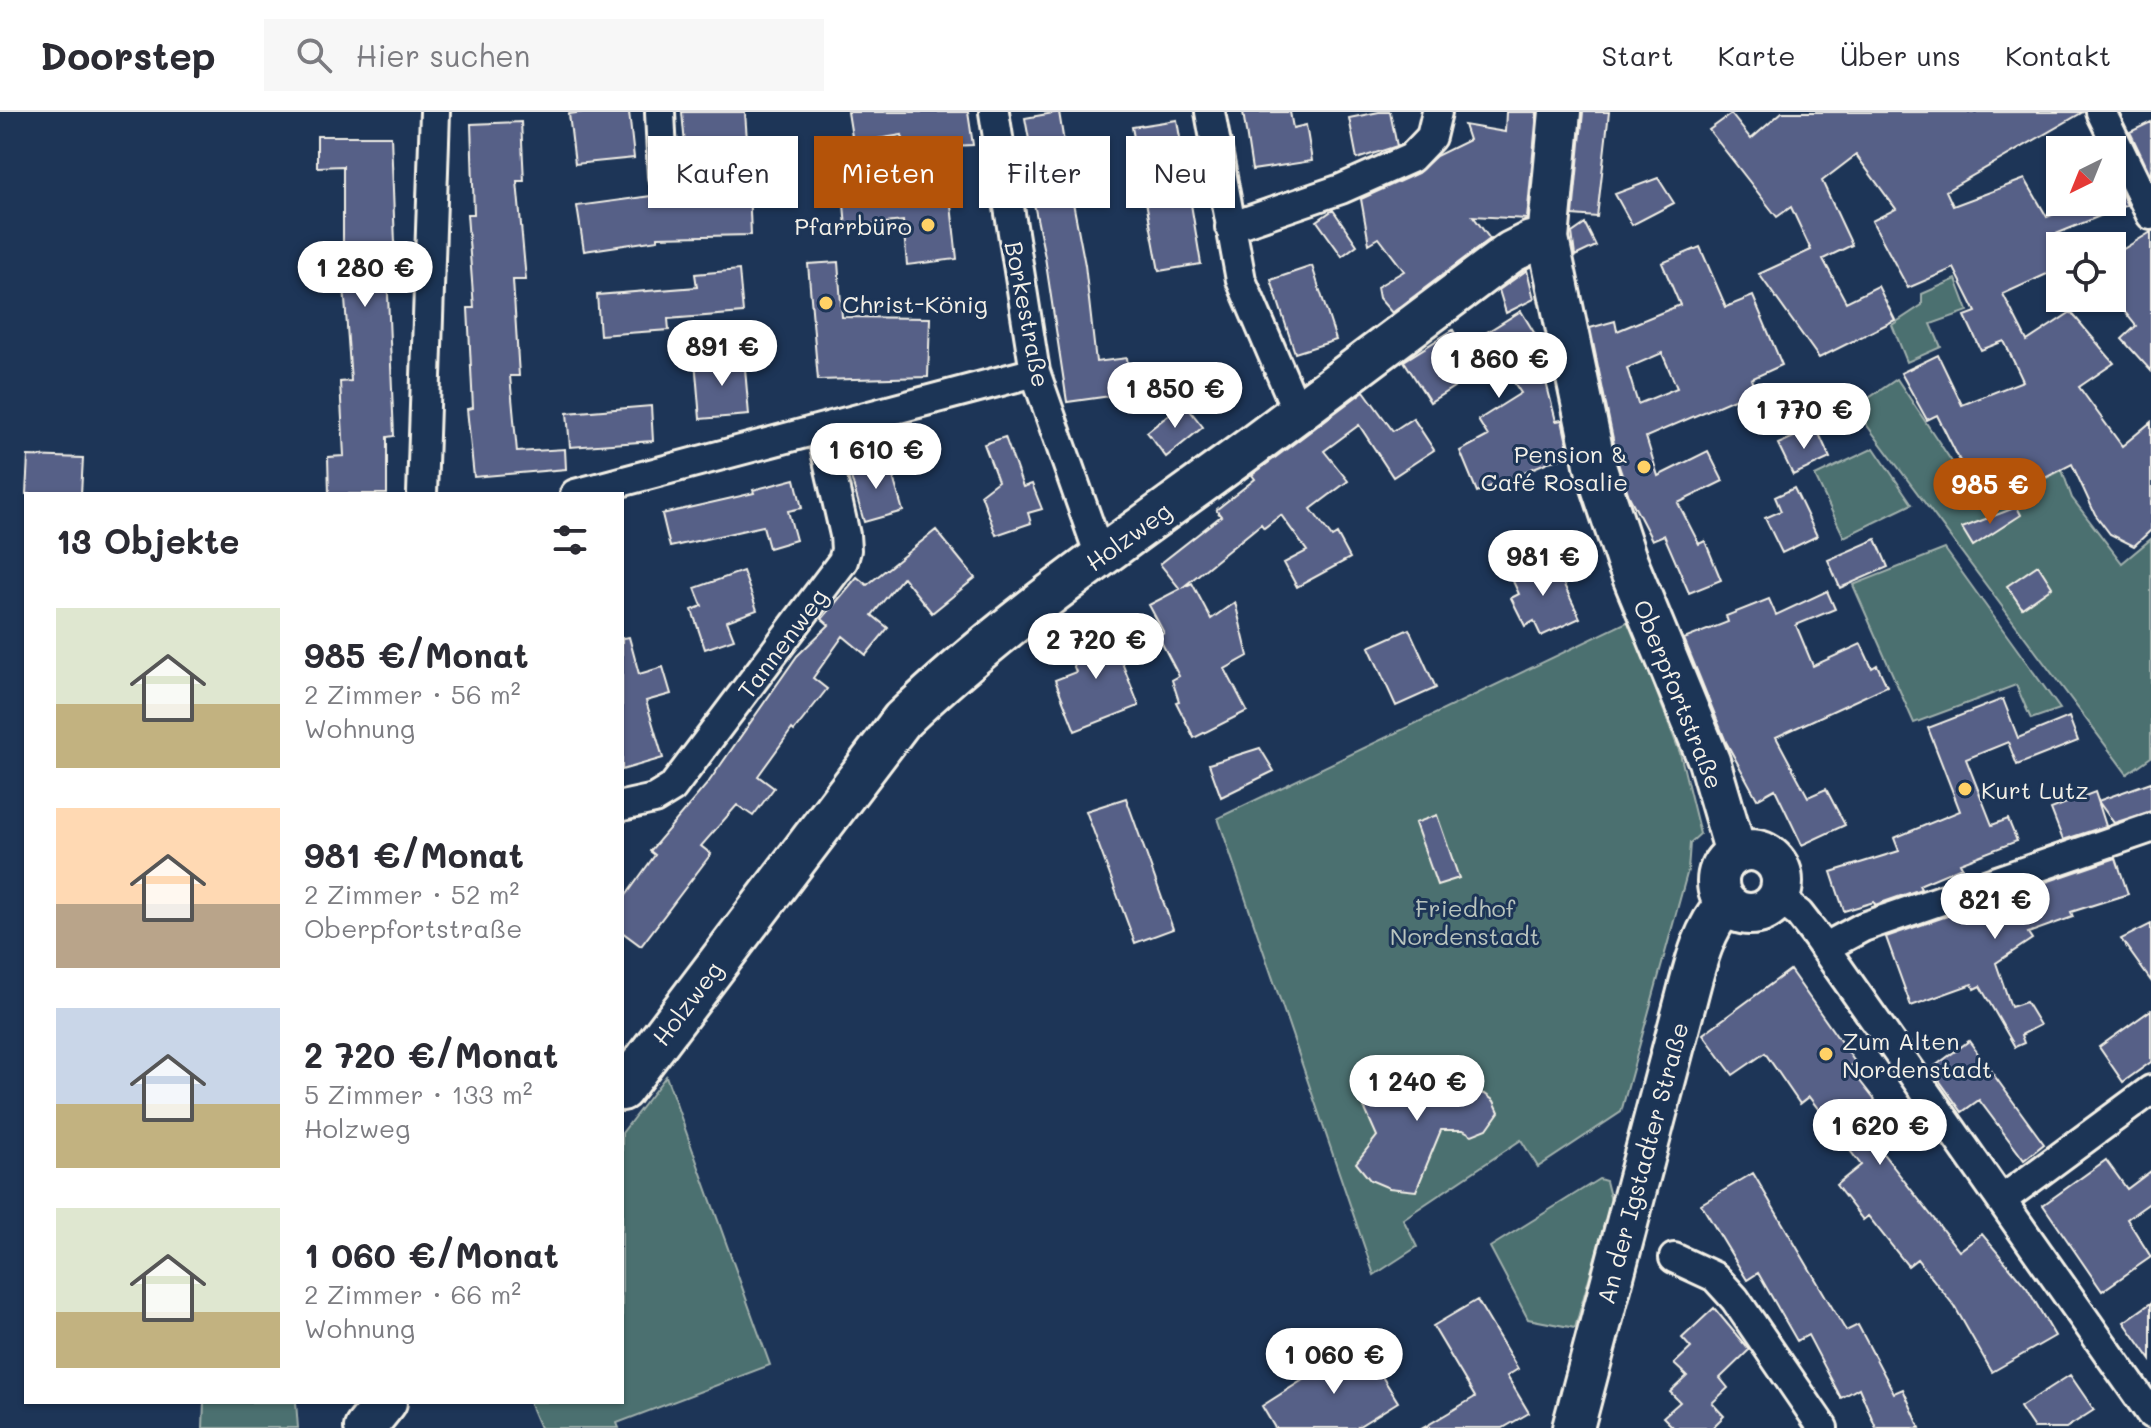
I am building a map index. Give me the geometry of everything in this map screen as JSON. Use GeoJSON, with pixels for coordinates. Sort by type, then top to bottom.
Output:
{"type":"FeatureCollection","features":[{"type":"Feature","properties":{"kind":"main road","name":"Oberpfortstraße"},"geometry":{"type":"LineString","coordinates":[[1560,112],[1548,239],[1596,469],[1627,562],[1709,761],[1736,853]]}},
{"type":"Feature","properties":{"kind":"main road","name":"Holzweg"},"geometry":{"type":"LineString","coordinates":[[624,1087],[902,720],[980,649],[1100,556],[1511,252],[1531,242],[1548,239]]}},
{"type":"Feature","properties":{"kind":"main road"},"geometry":{"type":"LineString","coordinates":[[1754,851],[1773,861],[1781,877],[1778,898],[1770,907],[1753,914],[1741,913],[1726,904],[1719,891],[1718,876],[1723,864],[1736,853],[1754,851]]}},
{"type":"Feature","properties":{"kind":"main road","name":"An der Igstadter Straße"},"geometry":{"type":"LineString","coordinates":[[1573,1428],[1687,996],[1711,926],[1726,904]]}},
{"type":"Feature","properties":{"kind":"main road"},"geometry":{"type":"LineString","coordinates":[[365,1428],[384,1404]]}},
{"type":"Feature","properties":{"kind":"street"},"geometry":{"type":"LineString","coordinates":[[422,492],[435,112]]}},
{"type":"Feature","properties":{"kind":"street"},"geometry":{"type":"LineString","coordinates":[[660,112],[661,136]]}},
{"type":"Feature","properties":{"kind":"street","name":"Borkestraße"},"geometry":{"type":"LineString","coordinates":[[994,112],[1035,372],[1100,556]]}},
{"type":"Feature","properties":{"kind":"street"},"geometry":{"type":"LineString","coordinates":[[1210,112],[1241,280],[1297,411]]}},
{"type":"Feature","properties":{"kind":"street"},"geometry":{"type":"LineString","coordinates":[[1230,227],[1341,189],[1411,158],[1431,137],[1437,112]]}},
{"type":"Feature","properties":{"kind":"street"},"geometry":{"type":"LineString","coordinates":[[2101,112],[2151,215]]}},
{"type":"Feature","properties":{"kind":"street"},"geometry":{"type":"LineString","coordinates":[[583,492],[1035,372]]}},
{"type":"Feature","properties":{"kind":"street","name":"Tannenweg"},"geometry":{"type":"LineString","coordinates":[[624,806],[646,802],[672,788],[843,561],[845,535],[821,429]]}},
{"type":"Feature","properties":{"kind":"street"},"geometry":{"type":"LineString","coordinates":[[1824,948],[1863,927],[2151,828]]}},
{"type":"Feature","properties":{"kind":"street"},"geometry":{"type":"LineString","coordinates":[[1778,898],[1799,914],[2003,1199],[2141,1379],[2151,1414]]}},
{"type":"Feature","properties":{"kind":"street"},"geometry":{"type":"LineString","coordinates":[[2003,1199],[2151,1090]]}},
{"type":"Feature","properties":{"kind":"street"},"geometry":{"type":"LineString","coordinates":[[1674,1258],[1715,1277],[1735,1299],[1823,1428]]}},
{"type":"Feature","properties":{"kind":"green space"},"geometry":{"type":"Polygon","coordinates":[[[1956,279],[1968,311],[1931,324],[1941,347],[1907,362],[1892,325],[1922,305],[1922,294],[1956,279]]]}},
{"type":"Feature","properties":{"kind":"green space"},"geometry":{"type":"Polygon","coordinates":[[[1897,379],[1984,510],[2062,470],[2072,498],[2122,563],[2151,539],[2151,757],[2127,774],[1854,408],[1897,379]]]}},
{"type":"Feature","properties":{"kind":"green space"},"geometry":{"type":"Polygon","coordinates":[[[1874,448],[1912,504],[1844,537],[1815,476],[1874,448]]]}},
{"type":"Feature","properties":{"kind":"green space"},"geometry":{"type":"Polygon","coordinates":[[[1945,549],[2060,709],[2031,719],[2016,685],[1914,723],[1853,585],[1945,549]]]}},
{"type":"Feature","properties":{"kind":"green space","name":"Friedhof Nordenstadt"},"geometry":{"type":"Polygon","coordinates":[[[1629,621],[1680,753],[1700,834],[1690,843],[1688,870],[1621,1112],[1538,1167],[1521,1140],[1403,1219],[1417,1247],[1374,1275],[1218,818],[1629,621]]]}},
{"type":"Feature","properties":{"kind":"green space"},"geometry":{"type":"Polygon","coordinates":[[[666,1076],[770,1365],[617,1423],[619,1428],[540,1428],[530,1404],[624,1404],[624,1130],[666,1076]]]}},
{"type":"Feature","properties":{"kind":"green space"},"geometry":{"type":"Polygon","coordinates":[[[1599,1179],[1606,1181],[1611,1201],[1575,1328],[1528,1319],[1490,1247],[1599,1179]]]}},
{"type":"Feature","properties":{"kind":"green space"},"geometry":{"type":"Polygon","coordinates":[[[204,1404],[296,1404],[298,1428],[203,1428],[204,1404]]]}},
{"type":"Feature","properties":{"kind":"building"},"geometry":{"type":"Polygon","coordinates":[[[629,112],[634,158],[575,164],[569,114],[629,112]]]}},
{"type":"Feature","properties":{"kind":"building"},"geometry":{"type":"Polygon","coordinates":[[[682,112],[745,112],[747,136],[684,136],[682,112]]]}},
{"type":"Feature","properties":{"kind":"building"},"geometry":{"type":"Polygon","coordinates":[[[848,112],[968,112],[973,145],[963,145],[963,136],[852,136],[848,112]]]}},
{"type":"Feature","properties":{"kind":"building"},"geometry":{"type":"Polygon","coordinates":[[[1059,112],[1063,136],[1028,136],[1025,118],[1059,112]]]}},
{"type":"Feature","properties":{"kind":"building"},"geometry":{"type":"Polygon","coordinates":[[[1243,112],[1290,112],[1293,128],[1306,125],[1312,161],[1252,170],[1243,112]]]}},
{"type":"Feature","properties":{"kind":"building"},"geometry":{"type":"Polygon","coordinates":[[[1390,112],[1397,146],[1357,159],[1349,118],[1390,112]]]}},
{"type":"Feature","properties":{"kind":"building"},"geometry":{"type":"Polygon","coordinates":[[[1506,112],[1537,112],[1527,219],[1473,216],[1490,239],[1392,313],[1379,298],[1377,287],[1404,271],[1379,238],[1369,244],[1361,199],[1418,173],[1436,156],[1469,140],[1464,125],[1505,132],[1506,112]]]}},
{"type":"Feature","properties":{"kind":"building"},"geometry":{"type":"Polygon","coordinates":[[[1583,112],[1609,112],[1597,217],[1573,215],[1583,112]]]}},
{"type":"Feature","properties":{"kind":"building"},"geometry":{"type":"Polygon","coordinates":[[[1782,112],[2083,112],[1946,191],[1953,206],[2025,179],[2047,217],[2100,216],[2061,232],[2046,232],[2046,274],[2003,294],[2027,341],[2071,312],[2114,363],[2079,387],[2122,446],[2151,422],[2151,530],[2134,546],[2110,534],[2095,514],[2072,464],[1986,508],[1959,466],[1962,465],[1937,415],[1927,420],[1901,373],[1938,355],[1962,405],[2023,381],[2004,341],[1981,350],[1965,316],[1976,312],[1954,268],[1908,288],[1872,221],[1896,209],[1856,155],[1822,181],[1852,245],[1823,259],[1846,302],[1878,286],[1895,320],[1819,358],[1759,274],[1811,250],[1791,207],[1777,217],[1709,130],[1731,114],[1751,139],[1782,112]]]}},
{"type":"Feature","properties":{"kind":"building"},"geometry":{"type":"Polygon","coordinates":[[[1177,120],[1180,136],[1134,136],[1132,127],[1177,120]]]}},
{"type":"Feature","properties":{"kind":"building"},"geometry":{"type":"Polygon","coordinates":[[[521,122],[524,181],[517,181],[526,280],[513,280],[519,376],[510,376],[517,452],[565,449],[566,469],[474,477],[467,409],[473,408],[468,308],[474,308],[467,214],[474,214],[471,124],[521,122]]]}},
{"type":"Feature","properties":{"kind":"building"},"geometry":{"type":"Polygon","coordinates":[[[2151,122],[2151,176],[2130,132],[2151,122]]]}},
{"type":"Feature","properties":{"kind":"building"},"geometry":{"type":"Polygon","coordinates":[[[317,136],[391,136],[396,271],[387,271],[394,436],[387,437],[387,492],[329,492],[328,457],[344,456],[340,382],[351,381],[343,272],[343,166],[317,167],[317,136]]]}},
{"type":"Feature","properties":{"kind":"building"},"geometry":{"type":"Polygon","coordinates":[[[1658,178],[1674,203],[1632,225],[1615,194],[1658,178]]]}},
{"type":"Feature","properties":{"kind":"building"},"geometry":{"type":"Polygon","coordinates":[[[648,196],[648,208],[750,208],[751,235],[658,237],[658,240],[584,251],[577,206],[648,196]]]}},
{"type":"Feature","properties":{"kind":"building"},"geometry":{"type":"Polygon","coordinates":[[[844,208],[951,208],[957,259],[907,265],[903,221],[846,227],[844,208]]]}},
{"type":"Feature","properties":{"kind":"building"},"geometry":{"type":"Polygon","coordinates":[[[1035,208],[1074,208],[1085,265],[1096,362],[1127,358],[1132,393],[1067,402],[1035,208]]]}},
{"type":"Feature","properties":{"kind":"building"},"geometry":{"type":"Polygon","coordinates":[[[1147,208],[1192,208],[1201,264],[1159,271],[1147,208]]]}},
{"type":"Feature","properties":{"kind":"building"},"geometry":{"type":"Polygon","coordinates":[[[1333,210],[1357,245],[1342,256],[1317,221],[1333,210]]]}},
{"type":"Feature","properties":{"kind":"building"},"geometry":{"type":"Polygon","coordinates":[[[1585,224],[1596,246],[1575,256],[1572,233],[1585,224]]]}},
{"type":"Feature","properties":{"kind":"building"},"geometry":{"type":"Polygon","coordinates":[[[2151,232],[2151,371],[2122,339],[2136,326],[2125,312],[2126,247],[2151,232]]]}},
{"type":"Feature","properties":{"kind":"building"},"geometry":{"type":"Polygon","coordinates":[[[1700,247],[1726,307],[1753,296],[1782,365],[1751,379],[1755,390],[1646,437],[1658,476],[1708,451],[1723,481],[1678,503],[1699,544],[1705,541],[1721,580],[1689,593],[1664,535],[1652,540],[1629,496],[1618,463],[1590,328],[1615,321],[1617,331],[1680,305],[1662,263],[1700,247]],[[1662,353],[1627,368],[1638,404],[1677,388],[1662,353]]]}},
{"type":"Feature","properties":{"kind":"building","name":"Christ-König"},"geometry":{"type":"Polygon","coordinates":[[[838,262],[842,317],[930,318],[928,377],[818,380],[808,264],[838,262]]]}},
{"type":"Feature","properties":{"kind":"building"},"geometry":{"type":"Polygon","coordinates":[[[1312,266],[1336,340],[1295,353],[1271,280],[1312,266]]]}},
{"type":"Feature","properties":{"kind":"building"},"geometry":{"type":"Polygon","coordinates":[[[739,270],[743,313],[668,319],[669,330],[600,335],[597,295],[697,287],[695,274],[739,270]]]}},
{"type":"Feature","properties":{"kind":"building"},"geometry":{"type":"Polygon","coordinates":[[[1527,270],[1534,299],[1506,313],[1499,290],[1527,270]]]}},
{"type":"Feature","properties":{"kind":"building"},"geometry":{"type":"Polygon","coordinates":[[[1521,311],[1541,344],[1537,347],[1556,421],[1562,420],[1570,457],[1548,462],[1477,492],[1460,451],[1488,436],[1478,420],[1521,393],[1498,359],[1430,402],[1404,361],[1453,330],[1463,347],[1521,311]]]}},
{"type":"Feature","properties":{"kind":"building"},"geometry":{"type":"Polygon","coordinates":[[[744,357],[749,415],[700,419],[695,360],[744,357]]]}},
{"type":"Feature","properties":{"kind":"building"},"geometry":{"type":"Polygon","coordinates":[[[1364,391],[1393,431],[1413,418],[1434,450],[1393,477],[1359,425],[1324,451],[1348,481],[1311,509],[1332,537],[1337,534],[1350,558],[1297,587],[1284,563],[1307,551],[1281,515],[1264,528],[1261,524],[1182,588],[1192,583],[1211,619],[1235,602],[1248,656],[1225,669],[1247,711],[1194,738],[1176,702],[1179,701],[1172,680],[1179,676],[1158,636],[1164,633],[1149,605],[1180,589],[1160,564],[1221,516],[1216,510],[1255,479],[1252,475],[1364,391]]]}},
{"type":"Feature","properties":{"kind":"building"},"geometry":{"type":"Polygon","coordinates":[[[1184,403],[1203,427],[1166,457],[1147,432],[1184,403]]]}},
{"type":"Feature","properties":{"kind":"building"},"geometry":{"type":"Polygon","coordinates":[[[651,406],[653,441],[570,447],[567,413],[651,406]]]}},
{"type":"Feature","properties":{"kind":"building"},"geometry":{"type":"Polygon","coordinates":[[[1816,427],[1830,458],[1793,475],[1778,444],[1816,427]]]}},
{"type":"Feature","properties":{"kind":"building"},"geometry":{"type":"Polygon","coordinates":[[[1005,437],[1023,487],[1032,484],[1042,509],[1028,513],[1031,523],[996,535],[981,494],[998,481],[984,444],[1005,437]]]}},
{"type":"Feature","properties":{"kind":"building"},"geometry":{"type":"Polygon","coordinates":[[[28,456],[83,458],[81,492],[26,492],[28,456]]]}},
{"type":"Feature","properties":{"kind":"building"},"geometry":{"type":"Polygon","coordinates":[[[888,460],[903,511],[864,522],[849,470],[888,460]]]}},
{"type":"Feature","properties":{"kind":"building"},"geometry":{"type":"Polygon","coordinates":[[[795,479],[802,508],[788,511],[796,540],[769,548],[763,526],[670,547],[662,514],[754,493],[753,490],[795,479]]]}},
{"type":"Feature","properties":{"kind":"building"},"geometry":{"type":"Polygon","coordinates":[[[1794,488],[1817,536],[1782,553],[1765,518],[1781,511],[1775,497],[1794,488]]]}},
{"type":"Feature","properties":{"kind":"building"},"geometry":{"type":"Polygon","coordinates":[[[2017,507],[2021,515],[1973,546],[1962,528],[2017,507]]]}},
{"type":"Feature","properties":{"kind":"building"},"geometry":{"type":"Polygon","coordinates":[[[936,530],[975,578],[932,613],[903,577],[872,615],[888,628],[866,655],[843,636],[813,678],[827,689],[794,731],[792,729],[758,776],[774,788],[753,816],[737,805],[701,846],[711,854],[641,946],[624,933],[624,898],[655,855],[650,851],[708,783],[797,656],[829,625],[822,619],[857,577],[867,585],[936,530]]]}},
{"type":"Feature","properties":{"kind":"building"},"geometry":{"type":"Polygon","coordinates":[[[1876,539],[1888,567],[1840,588],[1828,560],[1876,539]]]}},
{"type":"Feature","properties":{"kind":"building"},"geometry":{"type":"Polygon","coordinates":[[[1551,558],[1580,618],[1541,636],[1534,621],[1525,626],[1511,598],[1519,594],[1511,577],[1551,558]]]}},
{"type":"Feature","properties":{"kind":"building"},"geometry":{"type":"Polygon","coordinates":[[[2038,565],[2052,587],[2022,608],[2007,586],[2038,565]]]}},
{"type":"Feature","properties":{"kind":"building"},"geometry":{"type":"Polygon","coordinates":[[[743,571],[757,610],[727,621],[734,639],[705,649],[692,610],[702,606],[695,588],[743,571]]]}},
{"type":"Feature","properties":{"kind":"building"},"geometry":{"type":"Polygon","coordinates":[[[1827,591],[1835,609],[1796,625],[1813,666],[1861,644],[1872,668],[1877,665],[1887,686],[1776,737],[1808,797],[1826,789],[1845,825],[1802,845],[1775,789],[1757,799],[1726,742],[1684,639],[1728,622],[1726,616],[1769,599],[1776,615],[1827,591]]]}},
{"type":"Feature","properties":{"kind":"building"},"geometry":{"type":"Polygon","coordinates":[[[1108,627],[1139,706],[1075,731],[1055,680],[1076,672],[1065,644],[1108,627]]]}},
{"type":"Feature","properties":{"kind":"building"},"geometry":{"type":"Polygon","coordinates":[[[1409,629],[1436,688],[1396,706],[1369,647],[1409,629]]]}},
{"type":"Feature","properties":{"kind":"building"},"geometry":{"type":"Polygon","coordinates":[[[629,637],[639,674],[663,667],[671,694],[646,701],[663,758],[624,769],[624,638],[629,637]]]}},
{"type":"Feature","properties":{"kind":"building"},"geometry":{"type":"Polygon","coordinates":[[[2003,699],[2018,738],[2069,717],[2078,741],[2017,765],[2008,742],[1966,759],[1992,825],[2008,819],[2017,841],[1960,863],[1962,867],[1919,885],[1921,889],[1875,905],[1874,902],[1844,911],[1831,872],[1899,851],[1894,838],[1960,811],[1928,728],[2003,699]]]}},
{"type":"Feature","properties":{"kind":"building"},"geometry":{"type":"Polygon","coordinates":[[[1260,748],[1274,771],[1221,797],[1209,764],[1260,748]]]}},
{"type":"Feature","properties":{"kind":"building"},"geometry":{"type":"Polygon","coordinates":[[[2151,782],[2151,811],[2114,823],[2098,801],[2151,782]]]}},
{"type":"Feature","properties":{"kind":"building"},"geometry":{"type":"Polygon","coordinates":[[[2095,792],[2106,826],[2063,840],[2051,809],[2095,792]]]}},
{"type":"Feature","properties":{"kind":"building"},"geometry":{"type":"Polygon","coordinates":[[[1126,798],[1173,929],[1135,943],[1086,811],[1126,798]]]}},
{"type":"Feature","properties":{"kind":"building"},"geometry":{"type":"Polygon","coordinates":[[[1437,815],[1459,878],[1437,885],[1415,823],[1437,815]]]}},
{"type":"Feature","properties":{"kind":"building"},"geometry":{"type":"Polygon","coordinates":[[[2116,858],[2128,894],[2071,912],[2073,917],[2028,933],[2032,939],[1996,963],[2011,1007],[2026,1002],[2040,1025],[2021,1035],[2024,1043],[2015,1047],[1980,986],[1974,989],[1972,984],[1911,1006],[1886,937],[2116,858]]]}},
{"type":"Feature","properties":{"kind":"building"},"geometry":{"type":"Polygon","coordinates":[[[2151,924],[2151,981],[2121,939],[2151,924]]]}},
{"type":"Feature","properties":{"kind":"building"},"geometry":{"type":"Polygon","coordinates":[[[1790,970],[1855,1062],[1849,1067],[1888,1117],[1867,1133],[1959,1251],[1982,1234],[2027,1288],[2055,1336],[1992,1372],[1955,1307],[1917,1259],[1908,1266],[1868,1216],[1863,1220],[1836,1185],[1861,1165],[1809,1097],[1800,1104],[1765,1053],[1733,1075],[1703,1034],[1790,970]]]}},
{"type":"Feature","properties":{"kind":"building"},"geometry":{"type":"Polygon","coordinates":[[[2151,1010],[2151,1062],[2123,1082],[2099,1047],[2151,1010]]]}},
{"type":"Feature","properties":{"kind":"building"},"geometry":{"type":"Polygon","coordinates":[[[1969,1041],[2044,1144],[2024,1160],[1979,1100],[1962,1112],[1931,1069],[1969,1041]]]}},
{"type":"Feature","properties":{"kind":"building"},"geometry":{"type":"Polygon","coordinates":[[[1440,1060],[1467,1092],[1485,1094],[1494,1101],[1499,1112],[1487,1129],[1472,1135],[1463,1130],[1441,1130],[1416,1191],[1389,1188],[1370,1180],[1356,1163],[1377,1136],[1356,1089],[1407,1079],[1440,1060]]]}},
{"type":"Feature","properties":{"kind":"building"},"geometry":{"type":"Polygon","coordinates":[[[2106,1160],[2127,1189],[2151,1171],[2151,1202],[2127,1219],[2151,1257],[2102,1291],[2043,1205],[2106,1160]]]}},
{"type":"Feature","properties":{"kind":"building"},"geometry":{"type":"Polygon","coordinates":[[[1753,1173],[1846,1331],[1858,1325],[1894,1393],[1903,1389],[1920,1428],[1876,1428],[1859,1388],[1841,1398],[1808,1335],[1797,1341],[1758,1273],[1747,1280],[1701,1204],[1753,1173]]]}},
{"type":"Feature","properties":{"kind":"building"},"geometry":{"type":"Polygon","coordinates":[[[1477,1300],[1518,1369],[1507,1376],[1529,1413],[1503,1428],[1423,1428],[1475,1397],[1433,1326],[1477,1300]]]}},
{"type":"Feature","properties":{"kind":"building"},"geometry":{"type":"Polygon","coordinates":[[[2151,1303],[2151,1360],[2124,1322],[2151,1303]]]}},
{"type":"Feature","properties":{"kind":"building"},"geometry":{"type":"Polygon","coordinates":[[[1714,1308],[1749,1350],[1720,1378],[1728,1388],[1712,1403],[1724,1416],[1712,1428],[1674,1428],[1663,1417],[1680,1402],[1670,1392],[1687,1376],[1674,1364],[1691,1348],[1682,1338],[1714,1308]]]}},
{"type":"Feature","properties":{"kind":"building"},"geometry":{"type":"Polygon","coordinates":[[[1361,1343],[1398,1402],[1356,1428],[1275,1428],[1262,1406],[1361,1343]]]}},
{"type":"Feature","properties":{"kind":"building"},"geometry":{"type":"Polygon","coordinates":[[[2070,1375],[2094,1410],[2066,1428],[2034,1428],[2020,1407],[2070,1375]]]}},
{"type":"Feature","properties":{"kind":"place","name":"Pfarrbüro"},"geometry":{"type":"Point","coordinates":[928,225]}},
{"type":"Feature","properties":{"kind":"place","name":"Christ-König"},"geometry":{"type":"Point","coordinates":[826,303]}},
{"type":"Feature","properties":{"kind":"place","name":"Pension & Café Rosalie"},"geometry":{"type":"Point","coordinates":[1644,467]}},
{"type":"Feature","properties":{"kind":"place","name":"Kurt Lutz"},"geometry":{"type":"Point","coordinates":[1965,789]}},
{"type":"Feature","properties":{"kind":"place","name":"Zum Alten Nordenstadt"},"geometry":{"type":"Point","coordinates":[1826,1054]}}]}
